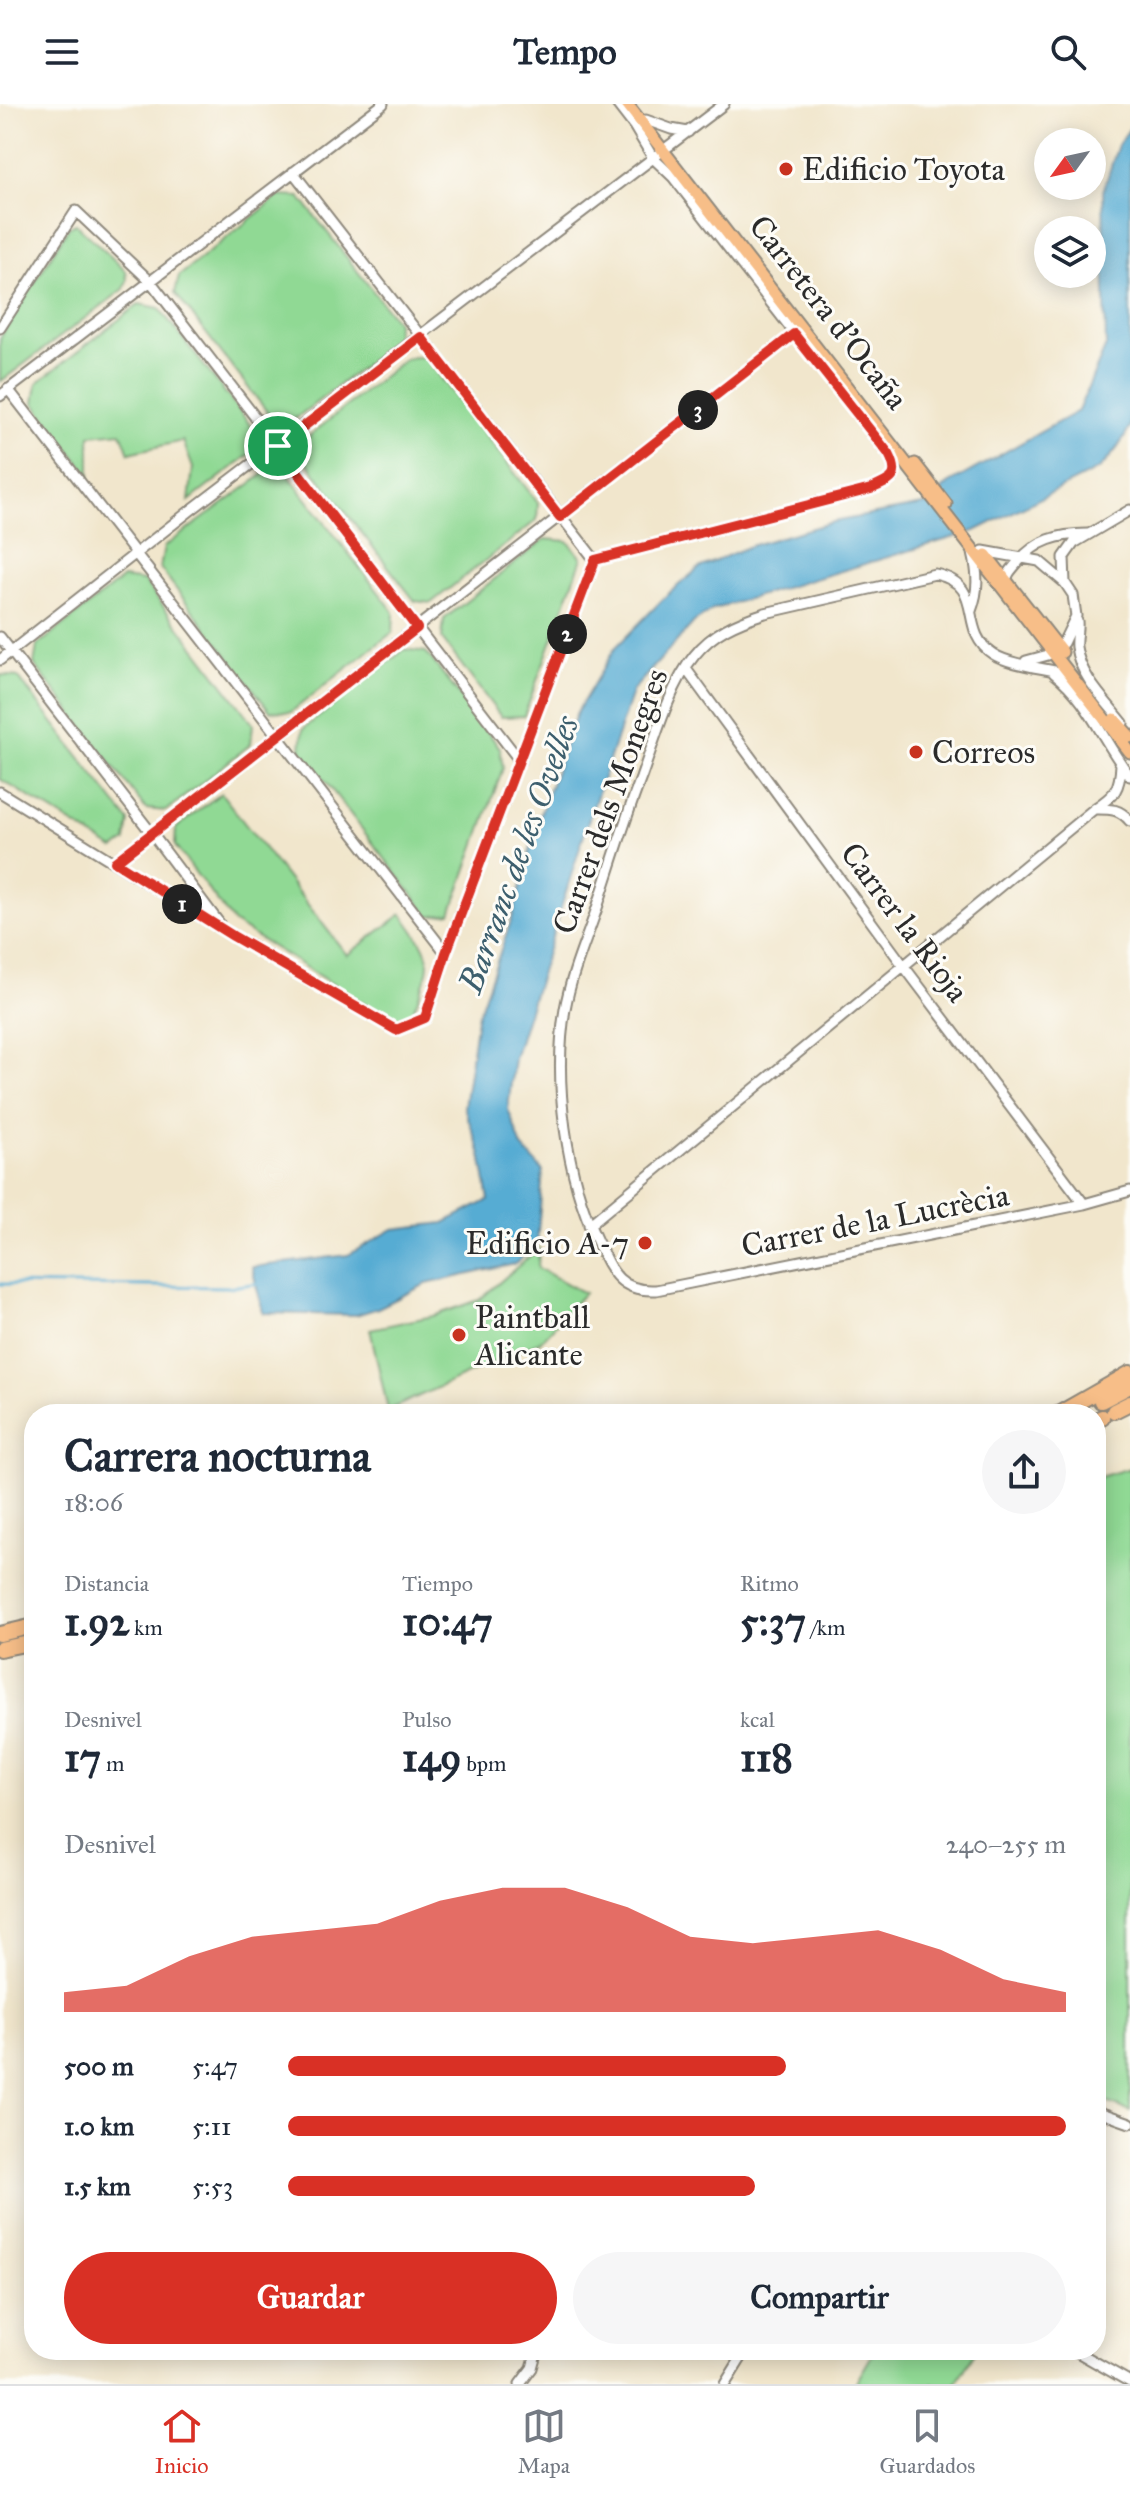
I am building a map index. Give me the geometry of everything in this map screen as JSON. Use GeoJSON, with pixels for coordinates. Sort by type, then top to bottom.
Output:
{"type":"FeatureCollection","features":[{"type":"Feature","properties":{"kind":"highway"},"geometry":{"type":"LineString","coordinates":[[1076,1404],[1130,1373]]}},
{"type":"Feature","properties":{"kind":"highway"},"geometry":{"type":"LineString","coordinates":[[1106,1407],[1130,1386]]}},
{"type":"Feature","properties":{"kind":"highway"},"geometry":{"type":"LineString","coordinates":[[1106,1410],[1130,1403]]}},
{"type":"Feature","properties":{"kind":"highway"},"geometry":{"type":"LineString","coordinates":[[0,1634],[24,1628]]}},
{"type":"Feature","properties":{"kind":"highway"},"geometry":{"type":"LineString","coordinates":[[0,1649],[24,1644]]}},
{"type":"Feature","properties":{"kind":"main road","name":"Carretera d'Ocaña"},"geometry":{"type":"LineString","coordinates":[[627,104],[665,148],[1055,650],[1129,735]]}},
{"type":"Feature","properties":{"kind":"main road","name":"Carretera d'Ocaña"},"geometry":{"type":"LineString","coordinates":[[634,104],[665,148]]}},
{"type":"Feature","properties":{"kind":"main road","name":"Carretera d'Ocaña"},"geometry":{"type":"LineString","coordinates":[[1055,650],[1081,694],[1130,752]]}},
{"type":"Feature","properties":{"kind":"street"},"geometry":{"type":"LineString","coordinates":[[383,104],[4,392],[136,554],[446,953]]}},
{"type":"Feature","properties":{"kind":"street","name":"Carretera d'Ocaña"},"geometry":{"type":"LineString","coordinates":[[595,560],[871,489],[889,482],[896,466],[673,177],[653,158],[617,104]]}},
{"type":"Feature","properties":{"kind":"street"},"geometry":{"type":"LineString","coordinates":[[0,660],[724,104]]}},
{"type":"Feature","properties":{"kind":"street"},"geometry":{"type":"LineString","coordinates":[[646,120],[688,132]]}},
{"type":"Feature","properties":{"kind":"street"},"geometry":{"type":"LineString","coordinates":[[0,792],[224,930],[396,1030],[425,1018],[446,953],[595,560],[293,172]]}},
{"type":"Feature","properties":{"kind":"street"},"geometry":{"type":"LineString","coordinates":[[0,328],[76,211],[151,282],[520,761]]}},
{"type":"Feature","properties":{"kind":"street"},"geometry":{"type":"LineString","coordinates":[[115,862],[794,334]]}},
{"type":"Feature","properties":{"kind":"street"},"geometry":{"type":"LineString","coordinates":[[1065,583],[1064,557],[1074,543],[1130,510]]}},
{"type":"Feature","properties":{"kind":"street"},"geometry":{"type":"LineString","coordinates":[[1005,584],[1022,557],[1038,543],[1070,534],[1087,534]]}},
{"type":"Feature","properties":{"kind":"street"},"geometry":{"type":"LineString","coordinates":[[971,611],[977,595],[978,549],[1011,558],[1039,561],[1065,583]]}},
{"type":"Feature","properties":{"kind":"street","name":"Carrer dels Monegres"},"geometry":{"type":"LineString","coordinates":[[630,1287],[618,1279],[609,1267],[589,1225],[570,1151],[563,1110],[561,1057],[566,1006],[633,799],[674,690],[692,658],[713,635],[738,622],[935,574],[958,582],[965,590],[976,633],[983,644],[991,653],[1014,662]]}},
{"type":"Feature","properties":{"kind":"street","name":"Carretera d'Ocaña"},"geometry":{"type":"LineString","coordinates":[[1065,583],[1073,595],[1079,661],[1129,735]]}},
{"type":"Feature","properties":{"kind":"street"},"geometry":{"type":"LineString","coordinates":[[1014,662],[1036,660],[1055,650],[1071,629],[1076,616]]}},
{"type":"Feature","properties":{"kind":"street"},"geometry":{"type":"LineString","coordinates":[[0,637],[224,930]]}},
{"type":"Feature","properties":{"kind":"street"},"geometry":{"type":"LineString","coordinates":[[1014,662],[1071,675]]}},
{"type":"Feature","properties":{"kind":"street","name":"Carretera d'Ocaña"},"geometry":{"type":"LineString","coordinates":[[1047,668],[1081,694],[1130,776]]}},
{"type":"Feature","properties":{"kind":"street","name":"Carrer la Rioja"},"geometry":{"type":"LineString","coordinates":[[686,669],[903,965],[1084,1204]]}},
{"type":"Feature","properties":{"kind":"street"},"geometry":{"type":"LineString","coordinates":[[589,1225],[1112,797],[1120,782],[1121,764]]}},
{"type":"Feature","properties":{"kind":"street"},"geometry":{"type":"LineString","coordinates":[[1094,809],[1113,808],[1130,821]]}},
{"type":"Feature","properties":{"kind":"street","name":"Carrer de la Lucrècia"},"geometry":{"type":"LineString","coordinates":[[630,1287],[642,1291],[656,1290],[1084,1204],[1130,1191]]}},
{"type":"Feature","properties":{"kind":"street"},"geometry":{"type":"LineString","coordinates":[[1106,2115],[1130,2123]]}},
{"type":"Feature","properties":{"kind":"street"},"geometry":{"type":"LineString","coordinates":[[520,2384],[534,2360]]}},
{"type":"Feature","properties":{"kind":"street"},"geometry":{"type":"LineString","coordinates":[[725,2384],[740,2360]]}},
{"type":"Feature","properties":{"kind":"street"},"geometry":{"type":"LineString","coordinates":[[1092,2360],[1130,2382]]}},
{"type":"Feature","properties":{"kind":"green space"},"geometry":{"type":"Polygon","coordinates":[[[279,196],[300,197],[397,322],[396,341],[291,422],[272,418],[175,293],[179,276],[279,196]]]}},
{"type":"Feature","properties":{"kind":"green space"},"geometry":{"type":"Polygon","coordinates":[[[76,224],[126,271],[124,289],[0,382],[0,338],[69,227],[76,224]]]}},
{"type":"Feature","properties":{"kind":"green space"},"geometry":{"type":"Polygon","coordinates":[[[139,304],[159,308],[255,431],[254,451],[189,501],[193,468],[183,441],[129,453],[121,432],[90,435],[90,476],[34,403],[37,383],[139,304]]]}},
{"type":"Feature","properties":{"kind":"green space"},"geometry":{"type":"Polygon","coordinates":[[[425,357],[538,503],[537,520],[431,603],[415,601],[301,455],[309,436],[405,359],[425,357]]]}},
{"type":"Feature","properties":{"kind":"green space"},"geometry":{"type":"Polygon","coordinates":[[[272,468],[285,471],[394,612],[393,632],[291,712],[270,711],[160,568],[164,547],[272,468]]]}},
{"type":"Feature","properties":{"kind":"green space"},"geometry":{"type":"Polygon","coordinates":[[[545,539],[568,541],[582,558],[524,716],[501,717],[442,639],[444,619],[545,539]]]}},
{"type":"Feature","properties":{"kind":"green space"},"geometry":{"type":"Polygon","coordinates":[[[123,578],[144,581],[253,724],[251,744],[166,811],[146,809],[34,664],[37,646],[123,578]]]}},
{"type":"Feature","properties":{"kind":"green space"},"geometry":{"type":"Polygon","coordinates":[[[405,649],[426,652],[500,748],[503,768],[451,913],[429,916],[301,750],[303,729],[405,649]]]}},
{"type":"Feature","properties":{"kind":"green space"},"geometry":{"type":"Polygon","coordinates":[[[0,675],[18,677],[129,821],[126,841],[114,849],[0,779],[0,675]]]}},
{"type":"Feature","properties":{"kind":"green space"},"geometry":{"type":"Polygon","coordinates":[[[221,793],[347,955],[402,914],[421,942],[428,961],[412,1014],[392,1021],[234,923],[175,846],[176,828],[221,793]]]}},
{"type":"Feature","properties":{"kind":"green space","name":"Paintball Alicante"},"geometry":{"type":"Polygon","coordinates":[[[539,1248],[538,1268],[584,1293],[541,1341],[401,1404],[387,1404],[370,1329],[433,1316],[479,1300],[539,1248]]]}},
{"type":"Feature","properties":{"kind":"green space"},"geometry":{"type":"Polygon","coordinates":[[[1130,1468],[1130,2111],[1106,2102],[1106,1475],[1130,1468]]]}},
{"type":"Feature","properties":{"kind":"green space"},"geometry":{"type":"Polygon","coordinates":[[[869,2360],[970,2360],[956,2384],[855,2384],[869,2360]]]}},
{"type":"Feature","properties":{"kind":"water"},"geometry":{"type":"Polygon","coordinates":[[[1130,128],[1130,426],[1121,444],[1108,459],[1099,469],[975,531],[714,609],[694,622],[633,690],[514,1058],[508,1109],[522,1147],[543,1171],[537,1244],[515,1264],[426,1284],[378,1308],[356,1315],[263,1313],[252,1267],[348,1255],[393,1229],[444,1223],[489,1200],[481,1154],[464,1107],[477,1018],[513,915],[538,820],[577,712],[615,648],[668,594],[699,568],[750,546],[833,522],[928,504],[948,484],[1078,411],[1106,346],[1106,216],[1103,216],[1103,200],[1106,200],[1106,182],[1118,145],[1130,128]]]}},
{"type":"Feature","properties":{"kind":"waterway","name":"Barranc de les Ovelles"},"geometry":{"type":"LineString","coordinates":[[0,1284],[230,1287],[260,1283]]}},
{"type":"Feature","properties":{"kind":"place","name":"Edificio Toyota"},"geometry":{"type":"Point","coordinates":[786,169]}},
{"type":"Feature","properties":{"kind":"place","name":"Correos"},"geometry":{"type":"Point","coordinates":[916,752]}},
{"type":"Feature","properties":{"kind":"place","name":"Edificio A-7"},"geometry":{"type":"Point","coordinates":[645,1243]}},
{"type":"Feature","properties":{"kind":"place","name":"Paintball Alicante"},"geometry":{"type":"Point","coordinates":[459,1335]}},
{"type":"Feature","properties":{"kind":"route"},"geometry":{"type":"LineString","coordinates":[[794,334],[896,466],[889,482],[871,489],[595,560],[446,953],[425,1018],[396,1030],[233,936],[115,862],[417,628],[278,446],[421,337],[560,517],[794,334]]}}]}
